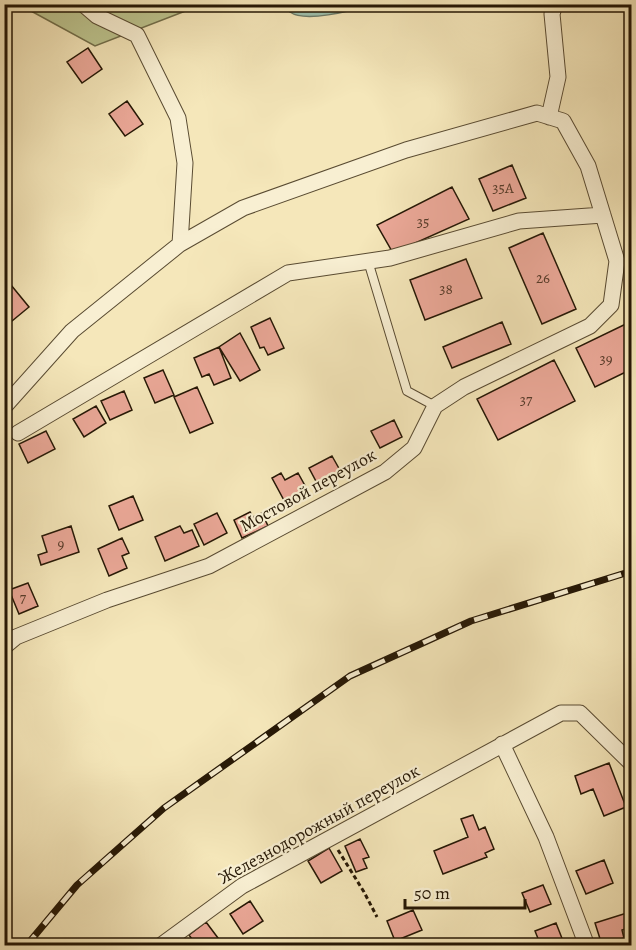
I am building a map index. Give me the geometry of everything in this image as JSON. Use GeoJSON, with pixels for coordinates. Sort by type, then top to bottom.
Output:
{"type":"FeatureCollection","features":[{"type":"Feature","properties":{"kind":"street"},"geometry":{"type":"LineString","coordinates":[[83,4],[97,16],[137,35],[178,118],[185,163],[180,244]]}},
{"type":"Feature","properties":{"kind":"street"},"geometry":{"type":"LineString","coordinates":[[435,406],[464,387],[590,326],[611,305],[617,261],[588,166],[556,119],[558,77],[552,14],[555,4]]}},
{"type":"Feature","properties":{"kind":"street"},"geometry":{"type":"LineString","coordinates":[[4,407],[72,331],[180,244],[243,208],[406,150],[537,113],[556,119]]}},
{"type":"Feature","properties":{"kind":"street"},"geometry":{"type":"LineString","coordinates":[[18,433],[288,273],[390,258],[519,221],[603,215]]}},
{"type":"Feature","properties":{"kind":"street","name":"Мостовой переулок"},"geometry":{"type":"LineString","coordinates":[[4,647],[16,637],[106,600],[209,566],[385,472],[414,448],[435,406]]}},
{"type":"Feature","properties":{"kind":"street","name":"Железнодорожный переулок"},"geometry":{"type":"LineString","coordinates":[[160,945],[242,886],[561,713],[580,713],[632,764]]}},
{"type":"Feature","properties":{"kind":"street"},"geometry":{"type":"LineString","coordinates":[[502,744],[546,837],[586,945]]}},
{"type":"Feature","properties":{"kind":"lane"},"geometry":{"type":"LineString","coordinates":[[368,261],[407,391],[435,406]]}},
{"type":"Feature","properties":{"kind":"path"},"geometry":{"type":"LineString","coordinates":[[331,838],[377,917]]}},
{"type":"Feature","properties":{"kind":"green space"},"geometry":{"type":"Polygon","coordinates":[[[20,5],[201,5],[95,46],[20,5]]]}},
{"type":"Feature","properties":{"kind":"shaded area"},"geometry":{"type":"Polygon","coordinates":[[[284,5],[367,5],[340,13],[306,16],[290,12],[284,5]]]}},
{"type":"Feature","properties":{"kind":"building"},"geometry":{"type":"Polygon","coordinates":[[[88,48],[102,69],[82,83],[67,62],[88,48]]]}},
{"type":"Feature","properties":{"kind":"building"},"geometry":{"type":"Polygon","coordinates":[[[127,101],[143,124],[125,136],[109,114],[127,101]]]}},
{"type":"Feature","properties":{"kind":"building"},"geometry":{"type":"Polygon","coordinates":[[[512,165],[526,198],[493,211],[479,179],[512,165]]]}},
{"type":"Feature","properties":{"kind":"building"},"geometry":{"type":"Polygon","coordinates":[[[452,187],[469,219],[393,253],[377,225],[452,187]]]}},
{"type":"Feature","properties":{"kind":"building"},"geometry":{"type":"Polygon","coordinates":[[[543,233],[576,309],[542,324],[509,248],[543,233]]]}},
{"type":"Feature","properties":{"kind":"building"},"geometry":{"type":"Polygon","coordinates":[[[466,259],[482,298],[425,320],[410,280],[466,259]]]}},
{"type":"Feature","properties":{"kind":"building"},"geometry":{"type":"Polygon","coordinates":[[[11,285],[29,307],[12,321],[4,311],[4,290],[11,285]]]}},
{"type":"Feature","properties":{"kind":"building"},"geometry":{"type":"Polygon","coordinates":[[[270,318],[284,348],[268,355],[264,347],[260,348],[251,327],[270,318]]]}},
{"type":"Feature","properties":{"kind":"building"},"geometry":{"type":"Polygon","coordinates":[[[632,321],[632,369],[595,387],[576,348],[632,321]]]}},
{"type":"Feature","properties":{"kind":"building"},"geometry":{"type":"Polygon","coordinates":[[[502,322],[511,344],[452,368],[443,347],[502,322]]]}},
{"type":"Feature","properties":{"kind":"building"},"geometry":{"type":"Polygon","coordinates":[[[240,333],[260,370],[240,381],[219,347],[240,333]]]}},
{"type":"Feature","properties":{"kind":"building"},"geometry":{"type":"Polygon","coordinates":[[[219,347],[231,378],[214,385],[209,374],[202,377],[194,358],[219,347]]]}},
{"type":"Feature","properties":{"kind":"building"},"geometry":{"type":"Polygon","coordinates":[[[554,360],[575,401],[498,440],[477,399],[554,360]]]}},
{"type":"Feature","properties":{"kind":"building"},"geometry":{"type":"Polygon","coordinates":[[[163,370],[174,395],[155,403],[144,378],[163,370]]]}},
{"type":"Feature","properties":{"kind":"building"},"geometry":{"type":"Polygon","coordinates":[[[197,387],[213,423],[190,433],[174,397],[197,387]]]}},
{"type":"Feature","properties":{"kind":"building"},"geometry":{"type":"Polygon","coordinates":[[[124,391],[132,410],[110,420],[101,401],[124,391]]]}},
{"type":"Feature","properties":{"kind":"building"},"geometry":{"type":"Polygon","coordinates":[[[96,406],[106,423],[84,437],[73,419],[96,406]]]}},
{"type":"Feature","properties":{"kind":"building"},"geometry":{"type":"Polygon","coordinates":[[[394,420],[402,437],[380,448],[371,431],[394,420]]]}},
{"type":"Feature","properties":{"kind":"building"},"geometry":{"type":"Polygon","coordinates":[[[46,431],[55,449],[28,463],[19,444],[46,431]]]}},
{"type":"Feature","properties":{"kind":"building"},"geometry":{"type":"Polygon","coordinates":[[[332,456],[341,472],[318,485],[309,468],[332,456]]]}},
{"type":"Feature","properties":{"kind":"building"},"geometry":{"type":"Polygon","coordinates":[[[281,473],[285,480],[298,473],[308,491],[286,504],[272,478],[281,473]]]}},
{"type":"Feature","properties":{"kind":"building"},"geometry":{"type":"Polygon","coordinates":[[[133,496],[143,520],[119,530],[109,506],[133,496]]]}},
{"type":"Feature","properties":{"kind":"building"},"geometry":{"type":"Polygon","coordinates":[[[250,512],[253,517],[262,513],[268,526],[242,538],[234,520],[250,512]]]}},
{"type":"Feature","properties":{"kind":"building"},"geometry":{"type":"Polygon","coordinates":[[[217,513],[227,533],[204,545],[194,524],[217,513]]]}},
{"type":"Feature","properties":{"kind":"building"},"geometry":{"type":"Polygon","coordinates":[[[71,526],[79,552],[41,565],[38,555],[47,552],[42,536],[71,526]]]}},
{"type":"Feature","properties":{"kind":"building"},"geometry":{"type":"Polygon","coordinates":[[[180,526],[184,533],[192,530],[199,546],[165,561],[155,537],[180,526]]]}},
{"type":"Feature","properties":{"kind":"building"},"geometry":{"type":"Polygon","coordinates":[[[122,538],[129,553],[122,556],[127,568],[109,576],[98,549],[122,538]]]}},
{"type":"Feature","properties":{"kind":"building"},"geometry":{"type":"Polygon","coordinates":[[[28,583],[38,606],[19,614],[9,590],[28,583]]]}},
{"type":"Feature","properties":{"kind":"building"},"geometry":{"type":"Polygon","coordinates":[[[609,763],[626,807],[604,816],[593,789],[581,794],[575,776],[609,763]]]}},
{"type":"Feature","properties":{"kind":"building"},"geometry":{"type":"Polygon","coordinates":[[[473,815],[479,830],[485,827],[494,849],[485,853],[487,857],[443,874],[434,851],[468,837],[461,819],[473,815]]]}},
{"type":"Feature","properties":{"kind":"building"},"geometry":{"type":"Polygon","coordinates":[[[360,839],[369,857],[363,859],[367,868],[356,872],[345,846],[360,839]]]}},
{"type":"Feature","properties":{"kind":"building"},"geometry":{"type":"Polygon","coordinates":[[[329,848],[342,871],[321,883],[308,861],[329,848]]]}},
{"type":"Feature","properties":{"kind":"building"},"geometry":{"type":"Polygon","coordinates":[[[604,860],[613,883],[586,894],[576,871],[604,860]]]}},
{"type":"Feature","properties":{"kind":"building"},"geometry":{"type":"Polygon","coordinates":[[[543,885],[551,904],[530,912],[522,893],[543,885]]]}},
{"type":"Feature","properties":{"kind":"building"},"geometry":{"type":"Polygon","coordinates":[[[250,901],[263,921],[243,934],[230,914],[250,901]]]}},
{"type":"Feature","properties":{"kind":"building"},"geometry":{"type":"Polygon","coordinates":[[[413,910],[422,930],[395,941],[387,921],[413,910]]]}},
{"type":"Feature","properties":{"kind":"building"},"geometry":{"type":"Polygon","coordinates":[[[630,912],[632,927],[622,930],[624,938],[602,945],[595,923],[630,912]]]}},
{"type":"Feature","properties":{"kind":"building"},"geometry":{"type":"Polygon","coordinates":[[[206,922],[221,942],[217,946],[197,946],[189,935],[206,922]]]}},
{"type":"Feature","properties":{"kind":"building"},"geometry":{"type":"Polygon","coordinates":[[[556,923],[565,946],[541,946],[535,931],[556,923]]]}},
{"type":"Feature","properties":{"kind":"railway"},"geometry":{"type":"LineString","coordinates":[[26,946],[77,885],[164,808],[350,676],[471,621],[632,571]]}}]}
